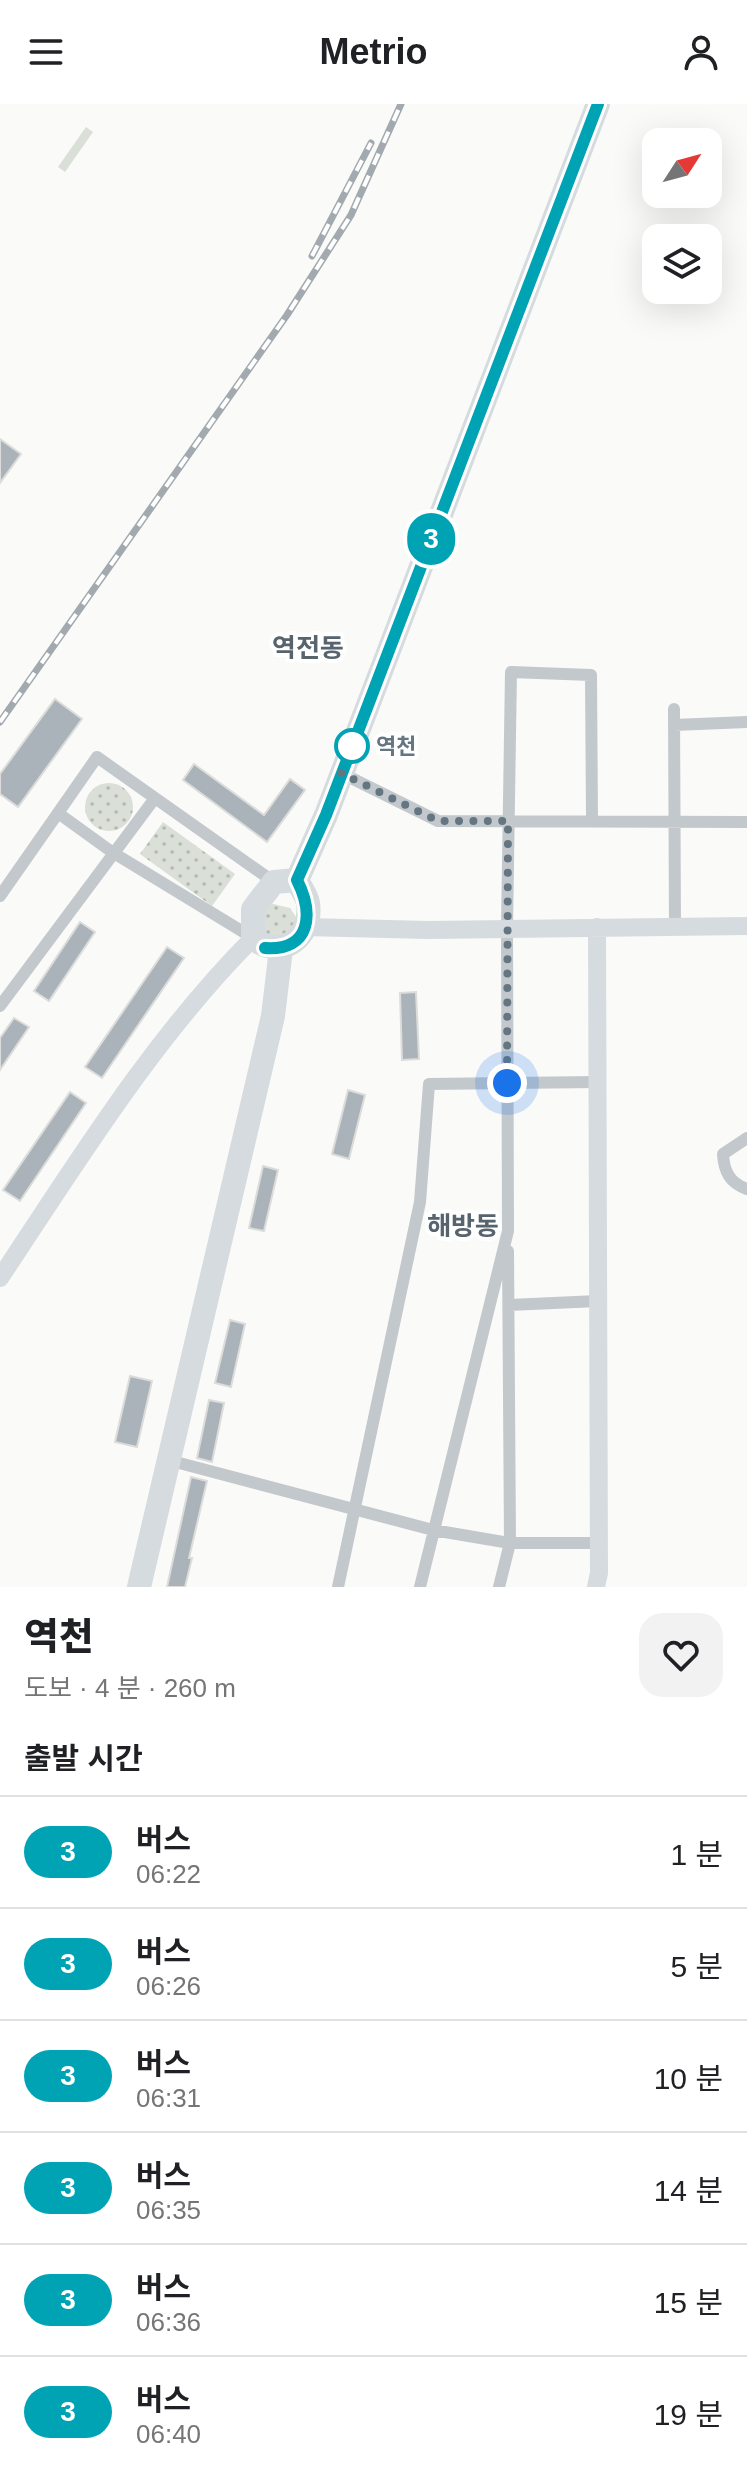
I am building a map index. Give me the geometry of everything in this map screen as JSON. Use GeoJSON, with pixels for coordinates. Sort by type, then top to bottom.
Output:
{"type":"FeatureCollection","features":[{"type":"Feature","properties":{"kind":"highway"},"geometry":{"type":"LineString","coordinates":[[285,881],[308,903],[305,927],[296,940],[281,949],[265,948],[253,938],[253,909],[285,881],[341,773],[598,104]]}},
{"type":"Feature","properties":{"kind":"highway"},"geometry":{"type":"LineString","coordinates":[[139,1587],[273,1016],[281,949]]}},
{"type":"Feature","properties":{"kind":"street"},"geometry":{"type":"LineString","coordinates":[[499,1587],[510,1543],[507,927],[511,672],[591,675],[592,821]]}},
{"type":"Feature","properties":{"kind":"street"},"geometry":{"type":"LineString","coordinates":[[674,709],[675,927]]}},
{"type":"Feature","properties":{"kind":"street"},"geometry":{"type":"LineString","coordinates":[[674,725],[747,722]]}},
{"type":"Feature","properties":{"kind":"street"},"geometry":{"type":"LineString","coordinates":[[0,896],[97,757],[285,881]]}},
{"type":"Feature","properties":{"kind":"street"},"geometry":{"type":"LineString","coordinates":[[341,773],[438,821],[747,822]]}},
{"type":"Feature","properties":{"kind":"street"},"geometry":{"type":"LineString","coordinates":[[0,1006],[155,798]]}},
{"type":"Feature","properties":{"kind":"street"},"geometry":{"type":"LineString","coordinates":[[0,1278],[91,1142],[207,983],[253,938],[112,852],[58,813]]}},
{"type":"Feature","properties":{"kind":"street"},"geometry":{"type":"LineString","coordinates":[[305,927],[428,930],[747,926]]}},
{"type":"Feature","properties":{"kind":"street"},"geometry":{"type":"LineString","coordinates":[[596,1587],[599,1543],[597,927]]}},
{"type":"Feature","properties":{"kind":"street"},"geometry":{"type":"LineString","coordinates":[[338,1587],[357,1510],[420,1202],[429,1084],[597,1082]]}},
{"type":"Feature","properties":{"kind":"street"},"geometry":{"type":"LineString","coordinates":[[747,1138],[723,1154],[724,1171],[737,1185],[747,1189]]}},
{"type":"Feature","properties":{"kind":"street"},"geometry":{"type":"LineString","coordinates":[[420,1587],[508,1231]]}},
{"type":"Feature","properties":{"kind":"street"},"geometry":{"type":"LineString","coordinates":[[509,1305],[598,1301]]}},
{"type":"Feature","properties":{"kind":"street"},"geometry":{"type":"LineString","coordinates":[[168,1460],[433,1530],[510,1543],[599,1543]]}},
{"type":"Feature","properties":{"kind":"shaded area"},"geometry":{"type":"Polygon","coordinates":[[[86,127],[93,132],[65,172],[58,167],[86,127]]]}},
{"type":"Feature","properties":{"kind":"shaded area"},"geometry":{"type":"Polygon","coordinates":[[[109,783],[126,790],[133,807],[126,824],[109,831],[92,824],[85,807],[92,790],[109,783]]]}},
{"type":"Feature","properties":{"kind":"shaded area"},"geometry":{"type":"Polygon","coordinates":[[[163,822],[235,874],[212,906],[140,854],[163,822]]]}},
{"type":"Feature","properties":{"kind":"shaded area"},"geometry":{"type":"Polygon","coordinates":[[[273,904],[290,908],[300,923],[280,952],[252,920],[265,906],[273,904]]]}},
{"type":"Feature","properties":{"kind":"building"},"geometry":{"type":"Polygon","coordinates":[[[0,439],[21,454],[0,483],[0,439]]]}},
{"type":"Feature","properties":{"kind":"building"},"geometry":{"type":"Polygon","coordinates":[[[55,699],[82,719],[18,807],[0,794],[0,774],[55,699]]]}},
{"type":"Feature","properties":{"kind":"building"},"geometry":{"type":"Polygon","coordinates":[[[194,764],[264,815],[290,779],[305,790],[267,842],[183,780],[194,764]]]}},
{"type":"Feature","properties":{"kind":"building"},"geometry":{"type":"Polygon","coordinates":[[[80,922],[95,932],[49,1001],[34,991],[80,922]]]}},
{"type":"Feature","properties":{"kind":"building"},"geometry":{"type":"Polygon","coordinates":[[[167,947],[184,958],[102,1078],[85,1067],[167,947]]]}},
{"type":"Feature","properties":{"kind":"building"},"geometry":{"type":"Polygon","coordinates":[[[416,992],[419,1059],[402,1060],[400,993],[416,992]]]}},
{"type":"Feature","properties":{"kind":"building"},"geometry":{"type":"Polygon","coordinates":[[[14,1018],[29,1027],[0,1070],[0,1038],[14,1018]]]}},
{"type":"Feature","properties":{"kind":"building"},"geometry":{"type":"Polygon","coordinates":[[[348,1090],[365,1095],[349,1159],[332,1154],[348,1090]]]}},
{"type":"Feature","properties":{"kind":"building"},"geometry":{"type":"Polygon","coordinates":[[[70,1092],[86,1103],[20,1201],[3,1190],[70,1092]]]}},
{"type":"Feature","properties":{"kind":"building"},"geometry":{"type":"Polygon","coordinates":[[[263,1166],[278,1170],[264,1231],[249,1228],[263,1166]]]}},
{"type":"Feature","properties":{"kind":"building"},"geometry":{"type":"Polygon","coordinates":[[[230,1320],[245,1324],[231,1387],[215,1383],[230,1320]]]}},
{"type":"Feature","properties":{"kind":"building"},"geometry":{"type":"Polygon","coordinates":[[[130,1376],[152,1381],[137,1447],[115,1442],[130,1376]]]}},
{"type":"Feature","properties":{"kind":"building"},"geometry":{"type":"Polygon","coordinates":[[[209,1400],[224,1403],[212,1462],[197,1458],[209,1400]]]}},
{"type":"Feature","properties":{"kind":"building"},"geometry":{"type":"Polygon","coordinates":[[[191,1477],[207,1481],[189,1558],[192,1558],[185,1587],[167,1587],[191,1477]]]}},
{"type":"Feature","properties":{"kind":"railway"},"geometry":{"type":"LineString","coordinates":[[0,722],[287,315],[351,215],[401,104]]}},
{"type":"Feature","properties":{"kind":"railway"},"geometry":{"type":"LineString","coordinates":[[312,256],[371,143]]}},
{"type":"Feature","properties":{"kind":"bus line","name":"3"},"geometry":{"type":"LineString","coordinates":[[265,948],[281,949],[296,940],[305,927],[308,903],[297,880],[326,815],[598,104]]}},
{"type":"Feature","properties":{"kind":"place","name":"역천"},"geometry":{"type":"Point","coordinates":[352,746]}},
{"type":"Feature","properties":{"kind":"district","name":"역전동"},"geometry":{"type":"Point","coordinates":[308,648]}},
{"type":"Feature","properties":{"kind":"district","name":"해방동"},"geometry":{"type":"Point","coordinates":[463,1226]}},
{"type":"Feature","properties":{"kind":"route"},"geometry":{"type":"LineString","coordinates":[[352,746],[341,773],[438,821],[508,821],[507,1083]]}}]}
